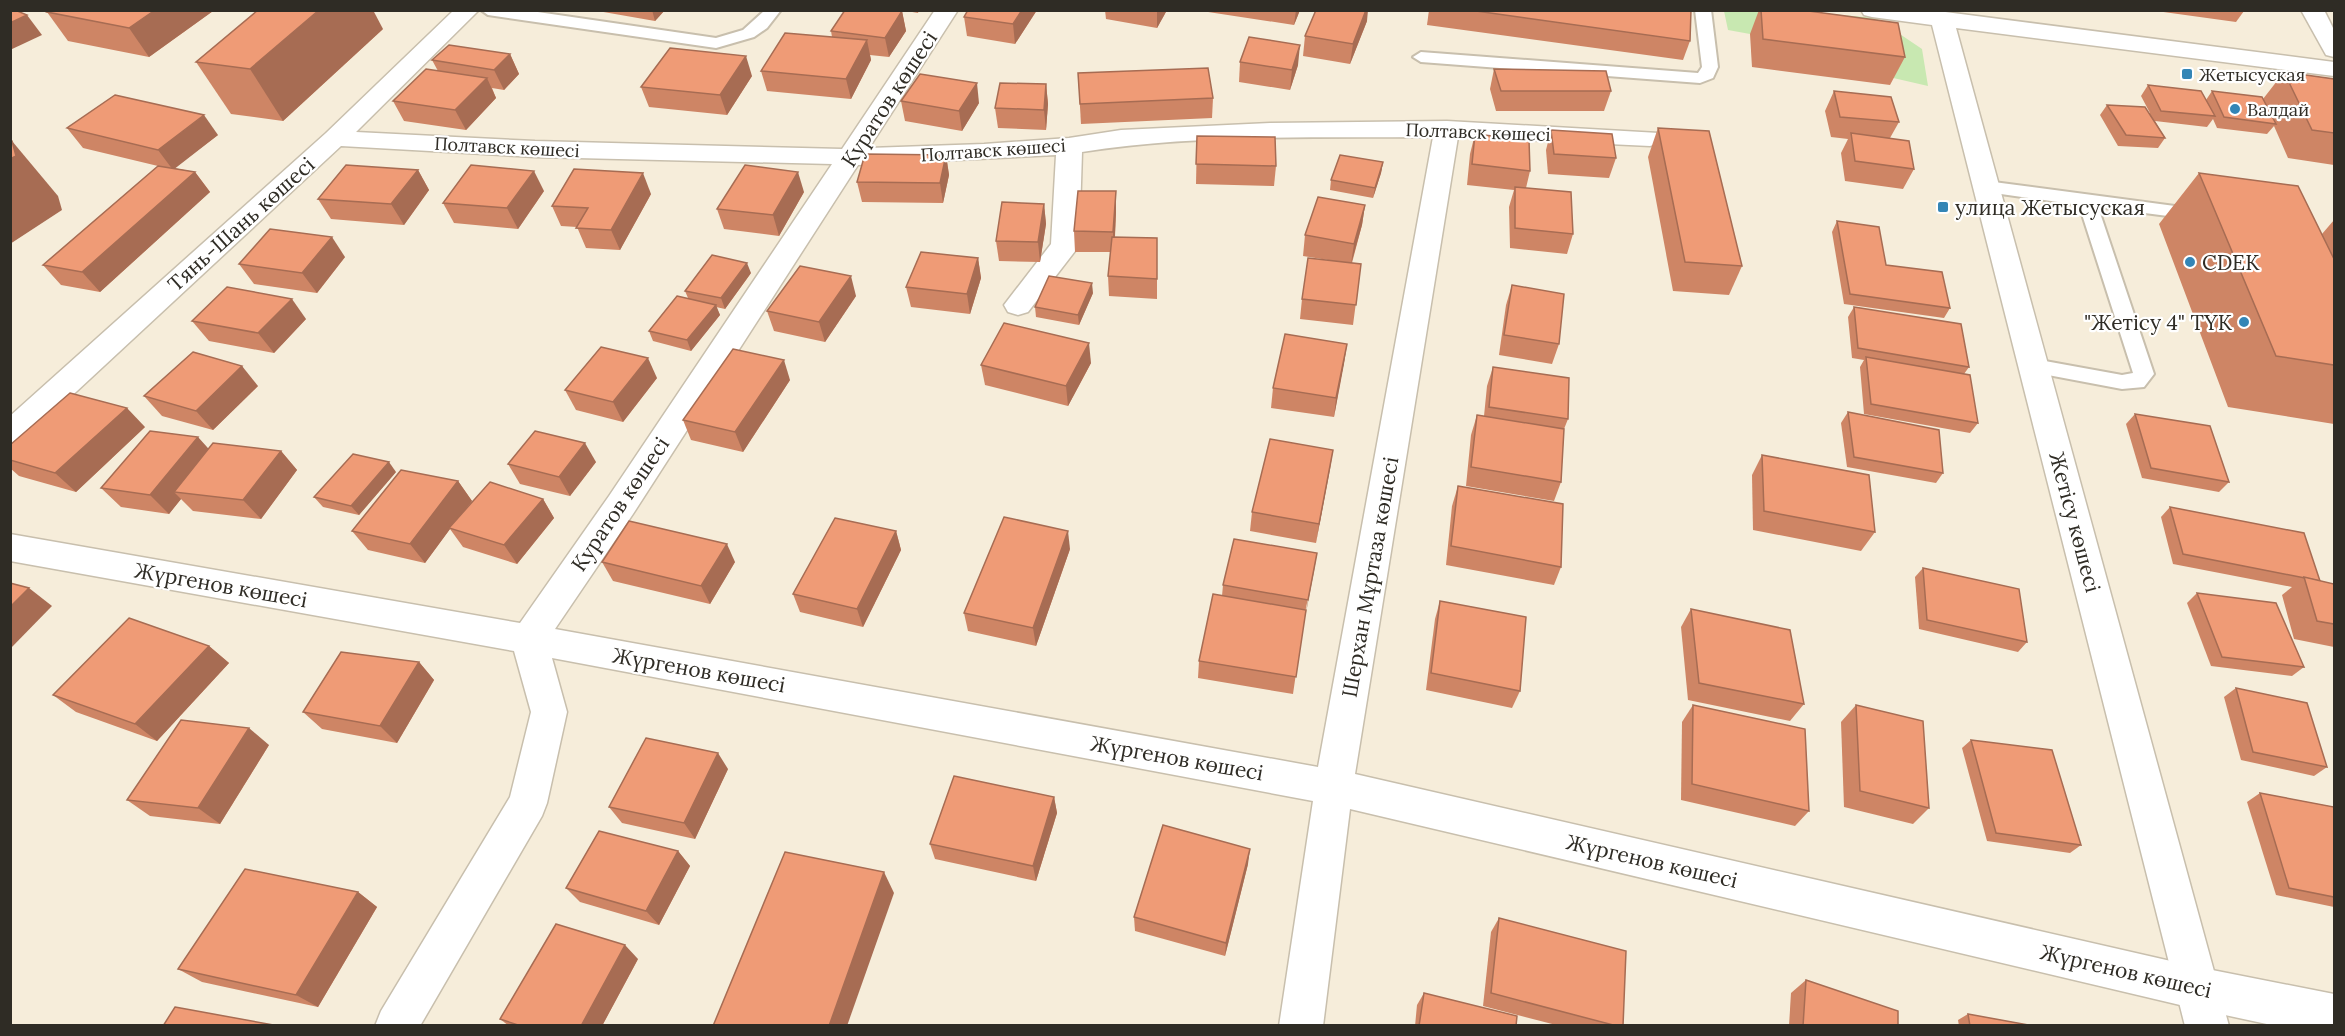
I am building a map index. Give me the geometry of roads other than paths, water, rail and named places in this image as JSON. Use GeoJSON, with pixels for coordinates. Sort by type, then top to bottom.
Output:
{"type":"FeatureCollection","features":[{"type":"Feature","properties":{"kind":"street","name":"Тянь-Шань көшесі"},"geometry":{"type":"LineString","coordinates":[[10,435],[335,138],[468,10]]}},
{"type":"Feature","properties":{"kind":"street","name":"Куратов көшесі"},"geometry":{"type":"LineString","coordinates":[[528,639],[621,504],[947,10]]}},
{"type":"Feature","properties":{"kind":"street"},"geometry":{"type":"LineString","coordinates":[[1872,10],[2334,69]]}},
{"type":"Feature","properties":{"kind":"street"},"geometry":{"type":"LineString","coordinates":[[2312,10],[2334,50]]}},
{"type":"Feature","properties":{"kind":"street","name":"Жетісу көшесі"},"geometry":{"type":"LineString","coordinates":[[1942,19],[2207,1026]]}},
{"type":"Feature","properties":{"kind":"street","name":"Полтавск көшесі"},"geometry":{"type":"LineString","coordinates":[[335,138],[535,149],[850,157],[984,152],[1070,146],[1121,138],[1270,131],[1447,129],[1650,138]]}},
{"type":"Feature","properties":{"kind":"street","name":"Шерхан Мұртаза көшесі"},"geometry":{"type":"LineString","coordinates":[[1301,1026],[1334,787],[1447,129]]}},
{"type":"Feature","properties":{"kind":"street"},"geometry":{"type":"LineString","coordinates":[[1018,305],[1065,246],[1070,146]]}},
{"type":"Feature","properties":{"kind":"street","name":"Жүргенов көшесі"},"geometry":{"type":"LineString","coordinates":[[10,547],[528,639],[1334,787],[2198,987],[2334,1016]]}},
{"type":"Feature","properties":{"kind":"street"},"geometry":{"type":"LineString","coordinates":[[396,1026],[528,802],[549,712],[528,639]]}},
{"type":"Feature","properties":{"kind":"lane"},"geometry":{"type":"LineString","coordinates":[[488,10],[716,43],[745,37],[763,24],[774,10]]}},
{"type":"Feature","properties":{"kind":"lane"},"geometry":{"type":"LineString","coordinates":[[1421,57],[1686,79],[1700,78],[1707,75],[1710,67],[1703,10]]}},
{"type":"Feature","properties":{"kind":"lane"},"geometry":{"type":"LineString","coordinates":[[1986,187],[2222,217]]}},
{"type":"Feature","properties":{"kind":"lane"},"geometry":{"type":"LineString","coordinates":[[2034,366],[2122,382],[2137,382],[2144,374],[2087,200]]}},
{"type":"Feature","properties":{"kind":"place","name":"Жетысуская"},"geometry":{"type":"Point","coordinates":[2187,74]}},
{"type":"Feature","properties":{"kind":"place","name":"Валдай"},"geometry":{"type":"Point","coordinates":[2235,109]}},
{"type":"Feature","properties":{"kind":"place","name":"улица Жетысуская"},"geometry":{"type":"Point","coordinates":[1943,207]}},
{"type":"Feature","properties":{"kind":"place","name":"CDEK"},"geometry":{"type":"Point","coordinates":[2190,262]}},
{"type":"Feature","properties":{"kind":"place","name":"\"Жетісу 4\" ТҮК"},"geometry":{"type":"Point","coordinates":[2244,322]}}]}
